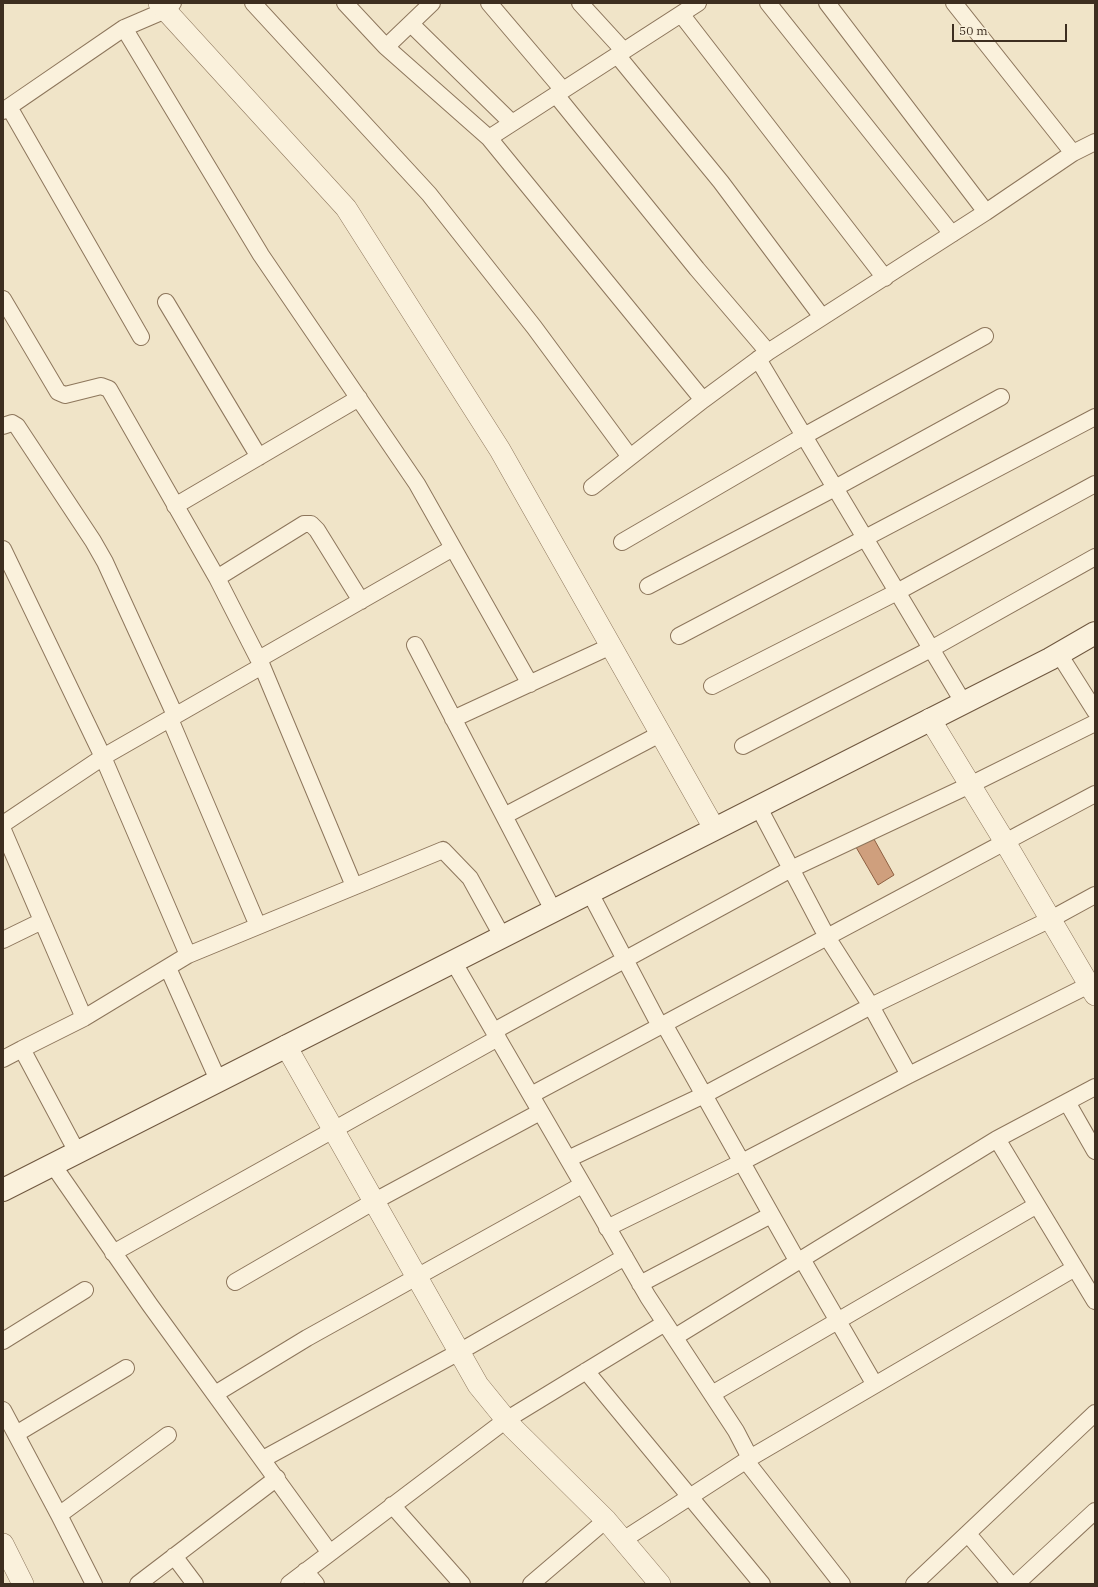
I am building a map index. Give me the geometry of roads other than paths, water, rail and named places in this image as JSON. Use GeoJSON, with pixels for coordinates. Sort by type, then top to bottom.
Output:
{"type":"FeatureCollection","features":[{"type":"Feature","properties":{"kind":"main road"},"geometry":{"type":"LineString","coordinates":[[3,1190],[589,891],[1059,654],[1095,633]]}},
{"type":"Feature","properties":{"kind":"street"},"geometry":{"type":"LineString","coordinates":[[253,3],[429,194],[534,327],[630,457]]}},
{"type":"Feature","properties":{"kind":"street"},"geometry":{"type":"LineString","coordinates":[[345,3],[386,48],[489,138],[704,400]]}},
{"type":"Feature","properties":{"kind":"street"},"geometry":{"type":"LineString","coordinates":[[386,48],[431,3]]}},
{"type":"Feature","properties":{"kind":"street"},"geometry":{"type":"LineString","coordinates":[[489,3],[560,92],[763,356],[804,436],[963,702]]}},
{"type":"Feature","properties":{"kind":"street"},"geometry":{"type":"LineString","coordinates":[[580,3],[621,53],[721,182],[822,317]]}},
{"type":"Feature","properties":{"kind":"street"},"geometry":{"type":"LineString","coordinates":[[768,3],[952,234]]}},
{"type":"Feature","properties":{"kind":"street"},"geometry":{"type":"LineString","coordinates":[[827,3],[986,212]]}},
{"type":"Feature","properties":{"kind":"street"},"geometry":{"type":"LineString","coordinates":[[954,3],[1073,153]]}},
{"type":"Feature","properties":{"kind":"street"},"geometry":{"type":"LineString","coordinates":[[141,337],[6,109],[124,28],[166,5],[346,208],[500,450],[714,828]]}},
{"type":"Feature","properties":{"kind":"street"},"geometry":{"type":"LineString","coordinates":[[489,138],[621,53],[687,7],[885,278]]}},
{"type":"Feature","properties":{"kind":"street"},"geometry":{"type":"LineString","coordinates":[[411,24],[512,123]]}},
{"type":"Feature","properties":{"kind":"street"},"geometry":{"type":"LineString","coordinates":[[124,28],[261,255],[417,484],[530,684]]}},
{"type":"Feature","properties":{"kind":"street"},"geometry":{"type":"LineString","coordinates":[[592,487],[763,356],[986,212],[1073,153],[1095,142]]}},
{"type":"Feature","properties":{"kind":"street"},"geometry":{"type":"LineString","coordinates":[[3,299],[58,392],[65,395],[101,386],[109,389],[217,578],[261,663],[354,886]]}},
{"type":"Feature","properties":{"kind":"street"},"geometry":{"type":"LineString","coordinates":[[166,302],[259,457]]}},
{"type":"Feature","properties":{"kind":"street"},"geometry":{"type":"LineString","coordinates":[[622,542],[804,436],[985,336]]}},
{"type":"Feature","properties":{"kind":"street"},"geometry":{"type":"LineString","coordinates":[[648,586],[835,488],[1002,397]]}},
{"type":"Feature","properties":{"kind":"street"},"geometry":{"type":"LineString","coordinates":[[175,506],[359,398]]}},
{"type":"Feature","properties":{"kind":"street"},"geometry":{"type":"LineString","coordinates":[[679,636],[1095,417]]}},
{"type":"Feature","properties":{"kind":"street"},"geometry":{"type":"LineString","coordinates":[[3,426],[12,423],[17,426],[94,541],[105,562],[173,717],[258,926]]}},
{"type":"Feature","properties":{"kind":"street"},"geometry":{"type":"LineString","coordinates":[[712,686],[897,592],[1095,484]]}},
{"type":"Feature","properties":{"kind":"street"},"geometry":{"type":"LineString","coordinates":[[217,578],[304,524],[311,524],[318,530],[360,601]]}},
{"type":"Feature","properties":{"kind":"street"},"geometry":{"type":"LineString","coordinates":[[3,824],[103,757],[173,717],[360,601],[453,548]]}},
{"type":"Feature","properties":{"kind":"street"},"geometry":{"type":"LineString","coordinates":[[3,549],[103,757],[188,955]]}},
{"type":"Feature","properties":{"kind":"street"},"geometry":{"type":"LineString","coordinates":[[743,746],[931,649],[1095,557]]}},
{"type":"Feature","properties":{"kind":"street"},"geometry":{"type":"LineString","coordinates":[[414,645],[553,910]]}},
{"type":"Feature","properties":{"kind":"street"},"geometry":{"type":"LineString","coordinates":[[453,719],[611,646]]}},
{"type":"Feature","properties":{"kind":"street"},"geometry":{"type":"LineString","coordinates":[[1059,654],[1095,710]]}},
{"type":"Feature","properties":{"kind":"street"},"geometry":{"type":"LineString","coordinates":[[607,1228],[742,1162],[909,1075],[1093,987],[1050,919],[930,719]]}},
{"type":"Feature","properties":{"kind":"street"},"geometry":{"type":"LineString","coordinates":[[113,1253],[333,1130],[625,960],[791,869],[970,785],[1095,723]]}},
{"type":"Feature","properties":{"kind":"street"},"geometry":{"type":"LineString","coordinates":[[504,816],[660,734]]}},
{"type":"Feature","properties":{"kind":"street"},"geometry":{"type":"LineString","coordinates":[[531,1095],[1095,794]]}},
{"type":"Feature","properties":{"kind":"street"},"geometry":{"type":"LineString","coordinates":[[758,806],[827,937],[870,1006],[909,1075]]}},
{"type":"Feature","properties":{"kind":"street"},"geometry":{"type":"LineString","coordinates":[[3,830],[84,1018]]}},
{"type":"Feature","properties":{"kind":"street"},"geometry":{"type":"LineString","coordinates":[[3,1059],[84,1018],[188,955],[443,850],[470,878],[502,936]]}},
{"type":"Feature","properties":{"kind":"street"},"geometry":{"type":"LineString","coordinates":[[589,891],[625,960],[704,1095],[771,1215],[800,1260],[875,1385]]}},
{"type":"Feature","properties":{"kind":"street"},"geometry":{"type":"LineString","coordinates":[[568,1159],[704,1095],[870,1006],[1050,919],[1095,895]]}},
{"type":"Feature","properties":{"kind":"street"},"geometry":{"type":"LineString","coordinates":[[3,940],[42,921]]}},
{"type":"Feature","properties":{"kind":"street"},"geometry":{"type":"LineString","coordinates":[[452,961],[640,1284],[736,1431],[748,1460],[842,1584]]}},
{"type":"Feature","properties":{"kind":"street"},"geometry":{"type":"LineString","coordinates":[[168,968],[218,1080]]}},
{"type":"Feature","properties":{"kind":"street"},"geometry":{"type":"LineString","coordinates":[[286,1046],[416,1278],[478,1385],[506,1420],[606,1520],[660,1584]]}},
{"type":"Feature","properties":{"kind":"street"},"geometry":{"type":"LineString","coordinates":[[22,1049],[77,1152]]}},
{"type":"Feature","properties":{"kind":"street"},"geometry":{"type":"LineString","coordinates":[[675,1337],[997,1139],[1095,1087]]}},
{"type":"Feature","properties":{"kind":"street"},"geometry":{"type":"LineString","coordinates":[[1067,1102],[1095,1150]]}},
{"type":"Feature","properties":{"kind":"street"},"geometry":{"type":"LineString","coordinates":[[235,1282],[373,1202],[540,1112]]}},
{"type":"Feature","properties":{"kind":"street"},"geometry":{"type":"LineString","coordinates":[[997,1139],[1095,1302]]}},
{"type":"Feature","properties":{"kind":"street"},"geometry":{"type":"LineString","coordinates":[[53,1165],[113,1253],[330,1553]]}},
{"type":"Feature","properties":{"kind":"street"},"geometry":{"type":"LineString","coordinates":[[215,1394],[307,1338],[582,1184]]}},
{"type":"Feature","properties":{"kind":"street"},"geometry":{"type":"LineString","coordinates":[[712,1394],[1037,1205]]}},
{"type":"Feature","properties":{"kind":"street"},"geometry":{"type":"LineString","coordinates":[[640,1284],[771,1215]]}},
{"type":"Feature","properties":{"kind":"street"},"geometry":{"type":"LineString","coordinates":[[263,1459],[459,1352],[625,1257]]}},
{"type":"Feature","properties":{"kind":"street"},"geometry":{"type":"LineString","coordinates":[[623,1540],[748,1460],[1075,1268]]}},
{"type":"Feature","properties":{"kind":"street"},"geometry":{"type":"LineString","coordinates":[[3,1340],[85,1290]]}},
{"type":"Feature","properties":{"kind":"street"},"geometry":{"type":"LineString","coordinates":[[289,1584],[506,1420],[665,1323]]}},
{"type":"Feature","properties":{"kind":"street"},"geometry":{"type":"LineString","coordinates":[[16,1434],[126,1368]]}},
{"type":"Feature","properties":{"kind":"street"},"geometry":{"type":"LineString","coordinates":[[586,1371],[689,1498],[762,1584]]}},
{"type":"Feature","properties":{"kind":"street"},"geometry":{"type":"LineString","coordinates":[[3,1410],[94,1584]]}},
{"type":"Feature","properties":{"kind":"street"},"geometry":{"type":"LineString","coordinates":[[914,1584],[1095,1413]]}},
{"type":"Feature","properties":{"kind":"street"},"geometry":{"type":"LineString","coordinates":[[59,1515],[168,1435]]}},
{"type":"Feature","properties":{"kind":"street"},"geometry":{"type":"LineString","coordinates":[[138,1584],[277,1478]]}},
{"type":"Feature","properties":{"kind":"street"},"geometry":{"type":"LineString","coordinates":[[392,1505],[462,1584]]}},
{"type":"Feature","properties":{"kind":"street"},"geometry":{"type":"LineString","coordinates":[[1016,1584],[1095,1511]]}},
{"type":"Feature","properties":{"kind":"street"},"geometry":{"type":"LineString","coordinates":[[537,1582],[606,1520]]}},
{"type":"Feature","properties":{"kind":"street"},"geometry":{"type":"LineString","coordinates":[[968,1534],[1010,1584]]}},
{"type":"Feature","properties":{"kind":"street"},"geometry":{"type":"LineString","coordinates":[[3,1544],[23,1584]]}},
{"type":"Feature","properties":{"kind":"street"},"geometry":{"type":"LineString","coordinates":[[174,1556],[195,1584]]}},
{"type":"Feature","properties":{"kind":"street"},"geometry":{"type":"LineString","coordinates":[[306,1571],[316,1584]]}}]}
